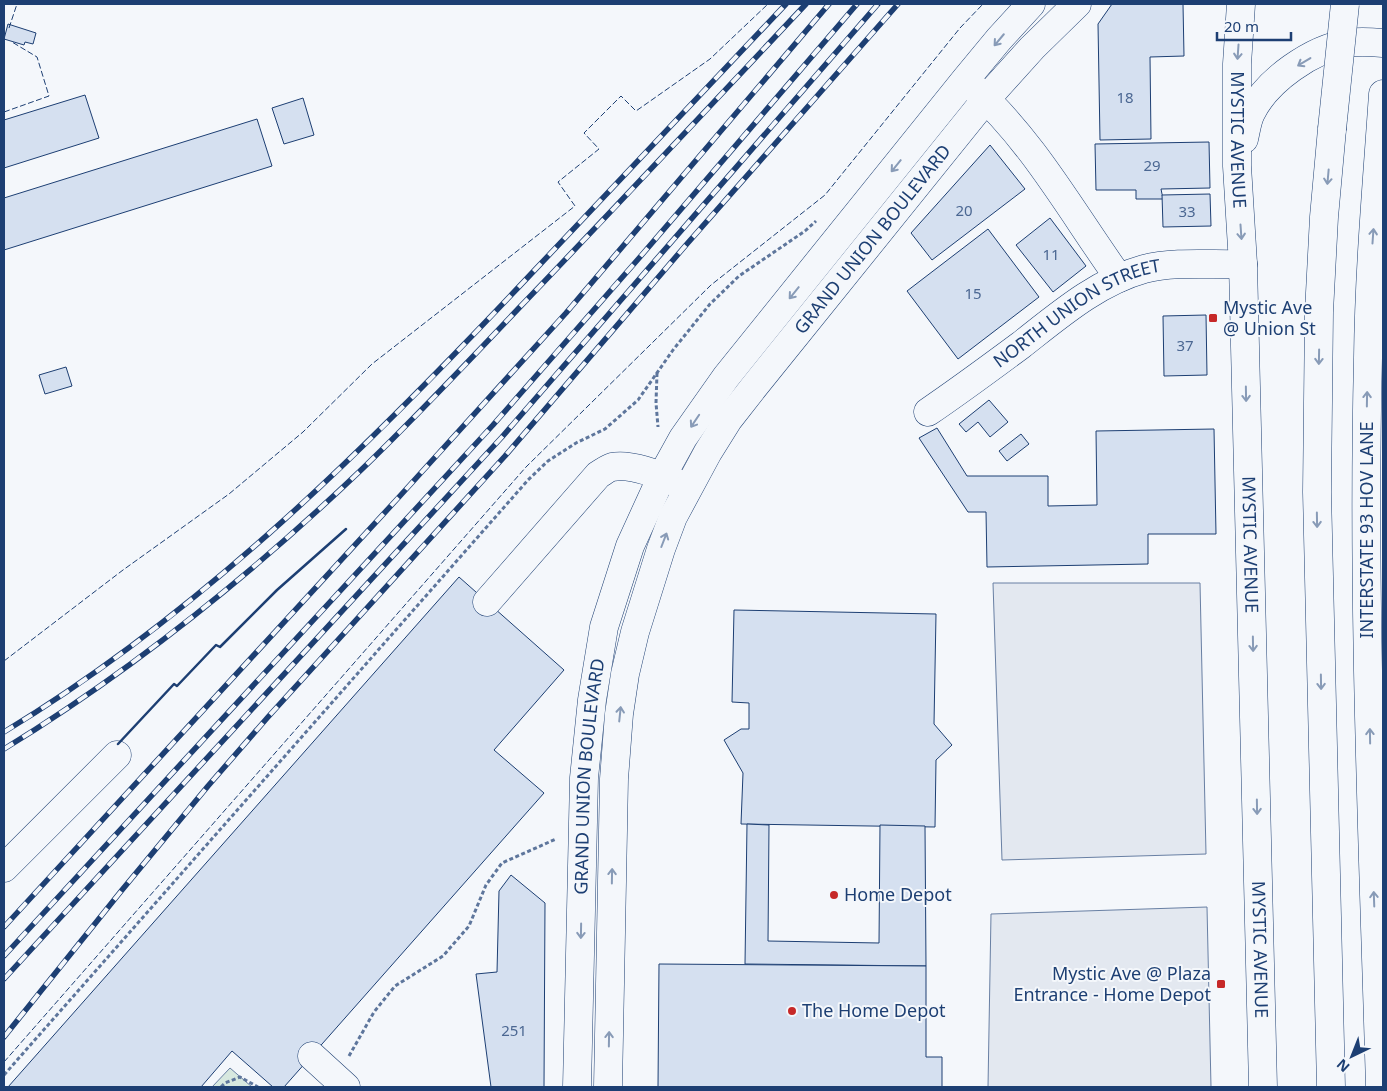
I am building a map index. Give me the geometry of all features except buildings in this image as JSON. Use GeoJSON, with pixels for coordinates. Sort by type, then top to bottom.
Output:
{"type":"FeatureCollection","features":[{"type":"Feature","properties":{"kind":"main road","name":"GRAND UNION BOULEVARD"},"geometry":{"type":"LineString","coordinates":[[578,1087],[583,827],[588,737],[604,627],[627,555],[662,476],[683,438],[726,377],[999,39],[1031,4]]}},
{"type":"Feature","properties":{"kind":"main road","name":"GRAND UNION BOULEVARD"},"geometry":{"type":"LineString","coordinates":[[608,1087],[614,779],[619,714],[625,674],[635,632],[673,517],[687,488],[728,420],[753,388],[986,99],[1032,48],[1077,4]]}},
{"type":"Feature","properties":{"kind":"main road","name":"MYSTIC AVENUE"},"geometry":{"type":"LineString","coordinates":[[1240,4],[1237,64],[1237,166],[1243,264],[1263,1087]]}},
{"type":"Feature","properties":{"kind":"main road"},"geometry":{"type":"LineString","coordinates":[[1331,1087],[1317,492],[1320,312],[1324,218],[1345,4]]}},
{"type":"Feature","properties":{"kind":"main road"},"geometry":{"type":"LineString","coordinates":[[1237,166],[1250,115],[1261,96],[1277,79],[1321,51],[1348,43],[1383,43]]}},
{"type":"Feature","properties":{"kind":"main road"},"geometry":{"type":"LineString","coordinates":[[966,80],[1014,129],[1119,278]]}},
{"type":"Feature","properties":{"kind":"main road","name":"INTERSTATE 93 HOV LANE"},"geometry":{"type":"LineString","coordinates":[[1380,1087],[1367,623],[1366,460],[1371,276],[1383,94]]}},
{"type":"Feature","properties":{"kind":"main road","name":"NORTH UNION STREET"},"geometry":{"type":"LineString","coordinates":[[928,412],[984,373],[1064,311],[1119,278],[1145,269],[1171,265],[1243,264]]}},
{"type":"Feature","properties":{"kind":"main road"},"geometry":{"type":"LineString","coordinates":[[487,602],[598,475],[612,467],[629,467],[662,476],[687,488]]}},
{"type":"Feature","properties":{"kind":"main road"},"geometry":{"type":"LineString","coordinates":[[627,555],[656,565]]}},
{"type":"Feature","properties":{"kind":"main road"},"geometry":{"type":"LineString","coordinates":[[4,868],[116,754]]}},
{"type":"Feature","properties":{"kind":"main road"},"geometry":{"type":"LineString","coordinates":[[312,1056],[339,1082]]}},
{"type":"Feature","properties":{"kind":"path"},"geometry":{"type":"LineString","coordinates":[[4,1075],[528,480],[548,461],[606,429],[638,400],[673,350],[710,304],[739,276],[805,231]]}},
{"type":"Feature","properties":{"kind":"path"},"geometry":{"type":"LineString","coordinates":[[657,373],[656,403],[659,431]]}},
{"type":"Feature","properties":{"kind":"path"},"geometry":{"type":"LineString","coordinates":[[339,1082],[374,1012],[395,986],[443,956],[469,926],[486,884],[502,863],[583,827]]}},
{"type":"Feature","properties":{"kind":"path"},"geometry":{"type":"LineString","coordinates":[[222,1087],[226,1083],[240,1077],[258,1087]]}},
{"type":"Feature","properties":{"kind":"shaded area"},"geometry":{"type":"Polygon","coordinates":[[[993,583],[1200,583],[1206,854],[1002,860],[993,583]]]}},
{"type":"Feature","properties":{"kind":"shaded area"},"geometry":{"type":"Polygon","coordinates":[[[1207,907],[1211,1087],[988,1087],[991,914],[1207,907]]]}},
{"type":"Feature","properties":{"kind":"shaded area"},"geometry":{"type":"Polygon","coordinates":[[[230,1068],[252,1087],[212,1087],[230,1068]]]}},
{"type":"Feature","properties":{"kind":"railway"},"geometry":{"type":"LineString","coordinates":[[4,732],[78,685],[148,633],[216,579],[347,462],[471,338],[786,4]]}},
{"type":"Feature","properties":{"kind":"railway"},"geometry":{"type":"LineString","coordinates":[[4,749],[98,687],[189,619],[277,547],[360,471],[440,391],[806,4]]}},
{"type":"Feature","properties":{"kind":"railway"},"geometry":{"type":"LineString","coordinates":[[4,927],[566,313],[829,4]]}},
{"type":"Feature","properties":{"kind":"railway"},"geometry":{"type":"LineString","coordinates":[[4,956],[493,425],[857,4]]}},
{"type":"Feature","properties":{"kind":"railway"},"geometry":{"type":"LineString","coordinates":[[4,979],[502,437],[878,4]]}},
{"type":"Feature","properties":{"kind":"railway"},"geometry":{"type":"LineString","coordinates":[[4,1037],[208,786],[268,717],[505,456],[686,245],[898,4]]}},
{"type":"Feature","properties":{"kind":"fence"},"geometry":{"type":"LineString","coordinates":[[9,28],[17,4]]}},
{"type":"Feature","properties":{"kind":"fence"},"geometry":{"type":"LineString","coordinates":[[4,661],[123,570],[229,494],[303,432],[372,364],[575,206],[558,182],[599,149],[584,133],[621,96],[636,111],[710,59],[768,4]]}},
{"type":"Feature","properties":{"kind":"fence"},"geometry":{"type":"LineString","coordinates":[[4,1062],[526,467],[711,285],[825,195],[960,28],[983,4]]}},
{"type":"Feature","properties":{"kind":"fence"},"geometry":{"type":"LineString","coordinates":[[4,112],[49,96],[37,57],[12,42]]}},
{"type":"Feature","properties":{"kind":"wall"},"geometry":{"type":"LineString","coordinates":[[118,744],[174,684],[177,686],[216,645],[220,647],[277,590],[346,529]]}},
{"type":"Feature","properties":{"kind":"place","name":"Mystic Ave @ Union St"},"geometry":{"type":"Point","coordinates":[1213,318]}},
{"type":"Feature","properties":{"kind":"place","name":"Home Depot"},"geometry":{"type":"Point","coordinates":[834,895]}},
{"type":"Feature","properties":{"kind":"place","name":"Mystic Ave @ Plaza Entrance - Home Depot"},"geometry":{"type":"Point","coordinates":[1221,984]}},
{"type":"Feature","properties":{"kind":"place","name":"The Home Depot"},"geometry":{"type":"Point","coordinates":[792,1011]}}]}
